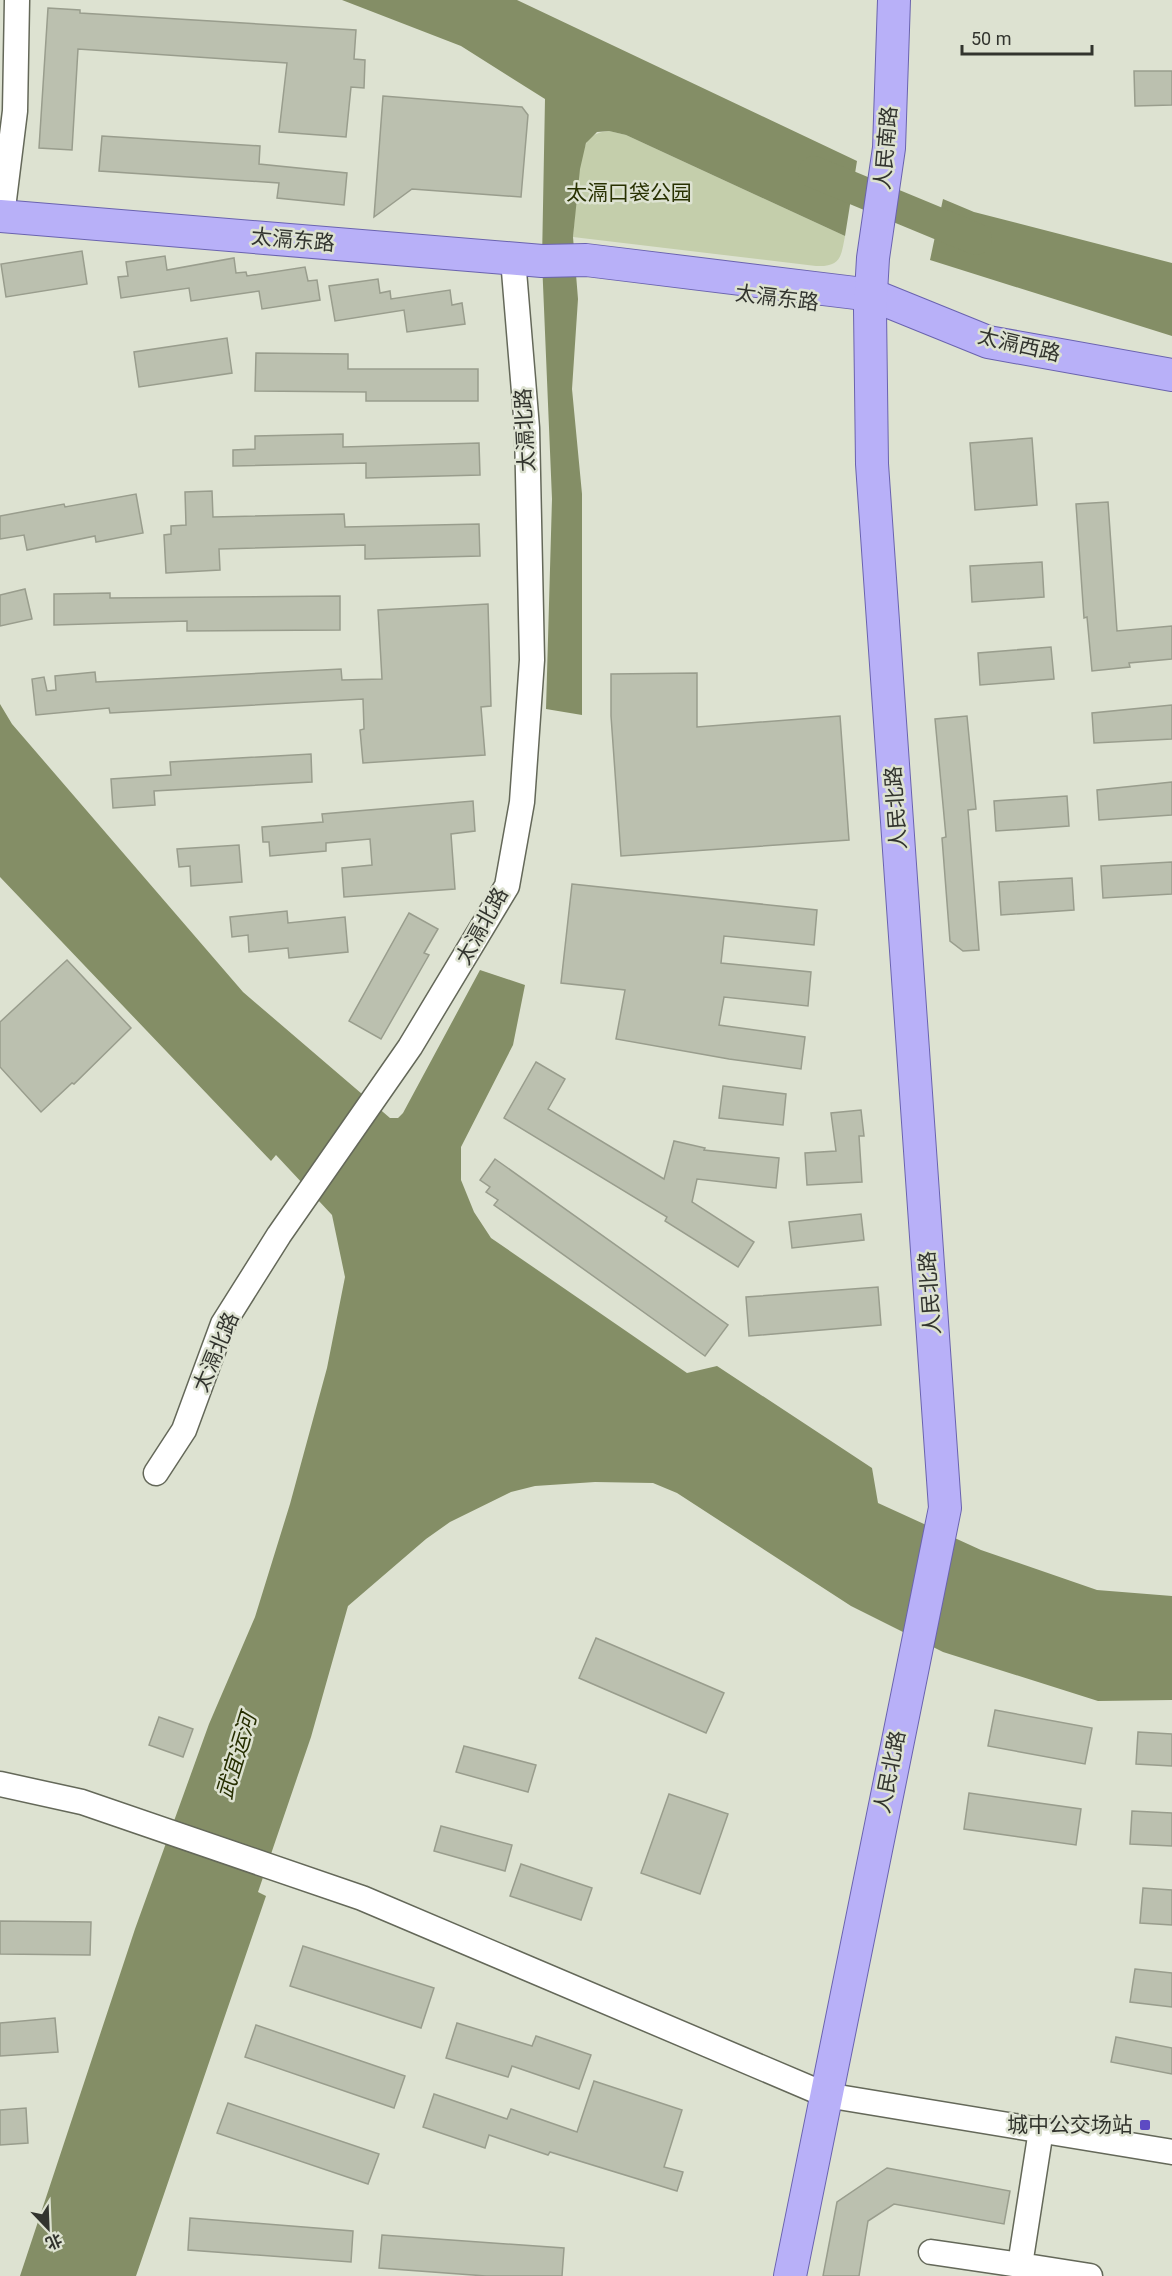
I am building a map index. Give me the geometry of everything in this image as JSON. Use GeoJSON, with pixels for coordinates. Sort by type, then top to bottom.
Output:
{"type":"FeatureCollection","features":[{"type":"Feature","properties":{"kind":"main road","name":"人民南路"},"geometry":{"type":"LineString","coordinates":[[871,303],[873,258],[889,147],[894,0]]}},
{"type":"Feature","properties":{"kind":"main road","name":"太滆东路"},"geometry":{"type":"LineString","coordinates":[[1,216],[522,260],[586,260],[871,303]]}},
{"type":"Feature","properties":{"kind":"main road","name":"太滆西路"},"geometry":{"type":"LineString","coordinates":[[871,303],[988,342],[1172,375]]}},
{"type":"Feature","properties":{"kind":"main road","name":"人民北路"},"geometry":{"type":"LineString","coordinates":[[790,2276],[945,1508],[872,464],[871,303]]}},
{"type":"Feature","properties":{"kind":"street"},"geometry":{"type":"LineString","coordinates":[[1,216],[15,111],[17,0]]}},
{"type":"Feature","properties":{"kind":"street","name":"太滆北路"},"geometry":{"type":"LineString","coordinates":[[156,1473],[184,1430],[223,1324],[297,1208],[410,1047],[507,886],[522,802],[532,648],[522,260]]}},
{"type":"Feature","properties":{"kind":"street"},"geometry":{"type":"LineString","coordinates":[[0,1784],[82,1802],[362,1898],[826,2094],[1172,2152]]}},
{"type":"Feature","properties":{"kind":"street"},"geometry":{"type":"LineString","coordinates":[[1020,2265],[1041,2130]]}},
{"type":"Feature","properties":{"kind":"street"},"geometry":{"type":"LineString","coordinates":[[931,2252],[1089,2276]]}},
{"type":"Feature","properties":{"kind":"green space","name":"太滆口袋公园"},"geometry":{"type":"Polygon","coordinates":[[[609,131],[626,135],[845,236],[841,255],[831,265],[816,266],[573,237],[578,176],[586,144],[593,136],[609,131]]]}},
{"type":"Feature","properties":{"kind":"water"},"geometry":{"type":"Polygon","coordinates":[[[342,0],[517,0],[857,161],[845,236],[626,135],[609,131],[597,132],[586,143],[580,169],[573,237],[578,299],[572,389],[582,494],[582,715],[546,709],[552,499],[542,261],[545,99],[461,46],[342,0]]]}},
{"type":"Feature","properties":{"kind":"water"},"geometry":{"type":"Polygon","coordinates":[[[943,199],[974,212],[1172,263],[1172,336],[930,260],[943,199]]]}},
{"type":"Feature","properties":{"kind":"water","name":"武宜运河"},"geometry":{"type":"Polygon","coordinates":[[[0,704],[12,724],[243,992],[390,1118],[398,1118],[403,1113],[480,970],[525,985],[513,1045],[461,1147],[461,1180],[474,1212],[491,1238],[687,1373],[717,1366],[872,1468],[878,1503],[981,1550],[1097,1590],[1172,1596],[1172,1700],[1098,1701],[943,1652],[851,1606],[677,1493],[653,1483],[595,1482],[535,1486],[511,1492],[450,1522],[426,1539],[348,1606],[311,1737],[258,1892],[266,1896],[136,2276],[20,2276],[135,1929],[209,1724],[255,1617],[290,1504],[327,1368],[345,1277],[332,1215],[276,1155],[271,1161],[0,877],[0,704]]]}},
{"type":"Feature","properties":{"kind":"building"},"geometry":{"type":"Polygon","coordinates":[[[48,8],[80,10],[80,13],[356,30],[354,59],[365,60],[364,88],[351,87],[346,137],[279,132],[287,63],[78,49],[72,150],[39,148],[48,8]]]}},
{"type":"Feature","properties":{"kind":"building"},"geometry":{"type":"Polygon","coordinates":[[[1134,71],[1172,71],[1172,105],[1135,106],[1134,71]]]}},
{"type":"Feature","properties":{"kind":"building"},"geometry":{"type":"Polygon","coordinates":[[[383,96],[522,107],[528,115],[521,197],[412,189],[374,217],[383,96]]]}},
{"type":"Feature","properties":{"kind":"building"},"geometry":{"type":"Polygon","coordinates":[[[102,136],[260,146],[259,164],[347,173],[344,205],[277,198],[279,183],[99,171],[102,136]]]}},
{"type":"Feature","properties":{"kind":"building"},"geometry":{"type":"Polygon","coordinates":[[[82,251],[87,284],[6,297],[1,264],[82,251]]]}},
{"type":"Feature","properties":{"kind":"building"},"geometry":{"type":"Polygon","coordinates":[[[165,256],[167,270],[234,258],[236,273],[246,272],[247,276],[305,267],[308,281],[317,280],[320,300],[262,309],[259,291],[191,301],[189,288],[121,298],[118,277],[128,276],[126,262],[165,256]]]}},
{"type":"Feature","properties":{"kind":"building"},"geometry":{"type":"Polygon","coordinates":[[[378,279],[380,293],[390,291],[391,299],[450,290],[452,305],[462,303],[465,324],[407,332],[404,310],[335,321],[329,286],[378,279]]]}},
{"type":"Feature","properties":{"kind":"building"},"geometry":{"type":"Polygon","coordinates":[[[227,338],[232,373],[139,387],[134,352],[227,338]]]}},
{"type":"Feature","properties":{"kind":"building"},"geometry":{"type":"Polygon","coordinates":[[[256,353],[348,354],[348,369],[478,369],[478,401],[366,401],[366,392],[255,391],[256,353]]]}},
{"type":"Feature","properties":{"kind":"building"},"geometry":{"type":"Polygon","coordinates":[[[343,434],[343,447],[479,443],[480,475],[366,478],[366,463],[233,466],[233,450],[255,449],[255,436],[343,434]]]}},
{"type":"Feature","properties":{"kind":"building"},"geometry":{"type":"Polygon","coordinates":[[[1032,438],[1037,505],[975,510],[970,443],[1032,438]]]}},
{"type":"Feature","properties":{"kind":"building"},"geometry":{"type":"Polygon","coordinates":[[[212,491],[213,517],[344,514],[345,527],[479,524],[480,556],[365,559],[365,545],[219,549],[220,570],[166,573],[164,535],[171,534],[171,526],[186,525],[185,492],[212,491]]]}},
{"type":"Feature","properties":{"kind":"building"},"geometry":{"type":"Polygon","coordinates":[[[136,494],[143,533],[96,542],[95,536],[27,550],[24,535],[0,539],[0,516],[136,494]]]}},
{"type":"Feature","properties":{"kind":"building"},"geometry":{"type":"Polygon","coordinates":[[[1108,502],[1117,631],[1172,626],[1172,659],[1129,663],[1130,667],[1092,671],[1087,617],[1084,618],[1076,504],[1108,502]]]}},
{"type":"Feature","properties":{"kind":"building"},"geometry":{"type":"Polygon","coordinates":[[[1042,562],[1044,597],[972,602],[970,566],[1042,562]]]}},
{"type":"Feature","properties":{"kind":"building"},"geometry":{"type":"Polygon","coordinates":[[[25,589],[32,619],[0,626],[0,595],[25,589]]]}},
{"type":"Feature","properties":{"kind":"building"},"geometry":{"type":"Polygon","coordinates":[[[110,593],[110,598],[340,596],[340,630],[187,631],[187,621],[54,625],[54,594],[110,593]]]}},
{"type":"Feature","properties":{"kind":"building"},"geometry":{"type":"Polygon","coordinates":[[[488,604],[491,706],[481,707],[485,755],[363,763],[360,730],[364,729],[363,699],[110,713],[109,708],[36,715],[32,679],[44,677],[47,691],[56,690],[55,676],[95,672],[96,682],[341,669],[342,680],[382,679],[378,610],[488,604]]]}},
{"type":"Feature","properties":{"kind":"building"},"geometry":{"type":"Polygon","coordinates":[[[1051,647],[1054,679],[980,685],[978,653],[1051,647]]]}},
{"type":"Feature","properties":{"kind":"building"},"geometry":{"type":"Polygon","coordinates":[[[697,673],[697,727],[840,716],[849,840],[621,856],[611,716],[611,674],[697,673]]]}},
{"type":"Feature","properties":{"kind":"building"},"geometry":{"type":"Polygon","coordinates":[[[1172,705],[1172,739],[1094,743],[1092,713],[1172,705]]]}},
{"type":"Feature","properties":{"kind":"building"},"geometry":{"type":"Polygon","coordinates":[[[967,716],[976,809],[968,810],[979,950],[963,951],[950,941],[942,838],[946,837],[935,719],[967,716]]]}},
{"type":"Feature","properties":{"kind":"building"},"geometry":{"type":"Polygon","coordinates":[[[311,754],[312,782],[154,791],[155,805],[113,808],[111,779],[171,775],[170,762],[311,754]]]}},
{"type":"Feature","properties":{"kind":"building"},"geometry":{"type":"Polygon","coordinates":[[[1172,782],[1172,815],[1099,820],[1097,790],[1172,782]]]}},
{"type":"Feature","properties":{"kind":"building"},"geometry":{"type":"Polygon","coordinates":[[[1067,796],[1069,826],[996,831],[994,801],[1067,796]]]}},
{"type":"Feature","properties":{"kind":"building"},"geometry":{"type":"Polygon","coordinates":[[[473,801],[475,831],[451,834],[455,889],[344,897],[342,868],[372,865],[370,839],[326,843],[326,851],[270,856],[269,842],[263,842],[262,827],[323,822],[322,814],[473,801]]]}},
{"type":"Feature","properties":{"kind":"building"},"geometry":{"type":"Polygon","coordinates":[[[239,845],[242,882],[191,886],[190,866],[179,867],[177,849],[239,845]]]}},
{"type":"Feature","properties":{"kind":"building"},"geometry":{"type":"Polygon","coordinates":[[[1172,862],[1172,894],[1103,898],[1101,866],[1172,862]]]}},
{"type":"Feature","properties":{"kind":"building"},"geometry":{"type":"Polygon","coordinates":[[[1072,878],[1074,910],[1001,915],[999,882],[1072,878]]]}},
{"type":"Feature","properties":{"kind":"building"},"geometry":{"type":"Polygon","coordinates":[[[572,884],[817,910],[814,945],[724,936],[721,963],[811,972],[808,1006],[724,997],[719,1025],[805,1037],[801,1069],[616,1039],[625,990],[561,983],[572,884]]]}},
{"type":"Feature","properties":{"kind":"building"},"geometry":{"type":"Polygon","coordinates":[[[287,911],[288,923],[345,917],[348,952],[289,958],[288,948],[249,952],[248,935],[232,937],[230,917],[287,911]]]}},
{"type":"Feature","properties":{"kind":"building"},"geometry":{"type":"Polygon","coordinates":[[[409,913],[438,929],[424,953],[429,955],[381,1039],[349,1021],[409,913]]]}},
{"type":"Feature","properties":{"kind":"building"},"geometry":{"type":"Polygon","coordinates":[[[67,960],[131,1028],[74,1084],[72,1083],[41,1112],[0,1067],[0,1022],[67,960]]]}},
{"type":"Feature","properties":{"kind":"building"},"geometry":{"type":"Polygon","coordinates":[[[536,1062],[565,1079],[548,1109],[664,1179],[674,1141],[705,1148],[704,1150],[779,1158],[776,1188],[697,1179],[692,1202],[754,1242],[738,1267],[665,1221],[667,1217],[504,1118],[536,1062]]]}},
{"type":"Feature","properties":{"kind":"building"},"geometry":{"type":"Polygon","coordinates":[[[723,1086],[786,1094],[783,1125],[719,1118],[723,1086]]]}},
{"type":"Feature","properties":{"kind":"building"},"geometry":{"type":"Polygon","coordinates":[[[861,1110],[864,1136],[859,1136],[862,1182],[807,1185],[805,1153],[836,1151],[831,1113],[861,1110]]]}},
{"type":"Feature","properties":{"kind":"building"},"geometry":{"type":"Polygon","coordinates":[[[495,1159],[728,1325],[705,1356],[494,1205],[498,1200],[486,1192],[490,1187],[480,1180],[495,1159]]]}},
{"type":"Feature","properties":{"kind":"building"},"geometry":{"type":"Polygon","coordinates":[[[861,1214],[864,1240],[792,1248],[789,1222],[861,1214]]]}},
{"type":"Feature","properties":{"kind":"building"},"geometry":{"type":"Polygon","coordinates":[[[878,1287],[881,1325],[749,1336],[746,1297],[878,1287]]]}},
{"type":"Feature","properties":{"kind":"building"},"geometry":{"type":"Polygon","coordinates":[[[596,1638],[724,1693],[706,1733],[579,1678],[596,1638]]]}},
{"type":"Feature","properties":{"kind":"building"},"geometry":{"type":"Polygon","coordinates":[[[995,1710],[1092,1728],[1085,1764],[988,1746],[995,1710]]]}},
{"type":"Feature","properties":{"kind":"building"},"geometry":{"type":"Polygon","coordinates":[[[159,1717],[193,1729],[183,1757],[149,1745],[159,1717]]]}},
{"type":"Feature","properties":{"kind":"building"},"geometry":{"type":"Polygon","coordinates":[[[1138,1732],[1172,1734],[1172,1766],[1136,1764],[1138,1732]]]}},
{"type":"Feature","properties":{"kind":"building"},"geometry":{"type":"Polygon","coordinates":[[[464,1746],[536,1765],[528,1792],[456,1772],[464,1746]]]}},
{"type":"Feature","properties":{"kind":"building"},"geometry":{"type":"Polygon","coordinates":[[[969,1793],[1081,1809],[1076,1845],[964,1829],[969,1793]]]}},
{"type":"Feature","properties":{"kind":"building"},"geometry":{"type":"Polygon","coordinates":[[[669,1794],[728,1814],[700,1894],[641,1873],[669,1794]]]}},
{"type":"Feature","properties":{"kind":"building"},"geometry":{"type":"Polygon","coordinates":[[[1132,1811],[1172,1813],[1172,1846],[1130,1844],[1132,1811]]]}},
{"type":"Feature","properties":{"kind":"building"},"geometry":{"type":"Polygon","coordinates":[[[441,1826],[512,1845],[505,1871],[434,1851],[441,1826]]]}},
{"type":"Feature","properties":{"kind":"building"},"geometry":{"type":"Polygon","coordinates":[[[521,1864],[592,1888],[581,1920],[510,1896],[521,1864]]]}},
{"type":"Feature","properties":{"kind":"building"},"geometry":{"type":"Polygon","coordinates":[[[1143,1888],[1172,1890],[1172,1925],[1140,1923],[1143,1888]]]}},
{"type":"Feature","properties":{"kind":"building"},"geometry":{"type":"Polygon","coordinates":[[[0,1921],[91,1922],[90,1955],[0,1954],[0,1921]]]}},
{"type":"Feature","properties":{"kind":"building"},"geometry":{"type":"Polygon","coordinates":[[[303,1946],[434,1988],[421,2028],[290,1986],[303,1946]]]}},
{"type":"Feature","properties":{"kind":"building"},"geometry":{"type":"Polygon","coordinates":[[[1135,1969],[1172,1973],[1172,2007],[1130,2002],[1135,1969]]]}},
{"type":"Feature","properties":{"kind":"building"},"geometry":{"type":"Polygon","coordinates":[[[55,2018],[58,2052],[0,2056],[0,2023],[55,2018]]]}},
{"type":"Feature","properties":{"kind":"building"},"geometry":{"type":"Polygon","coordinates":[[[457,2023],[532,2046],[536,2036],[591,2055],[579,2089],[512,2066],[508,2077],[446,2058],[457,2023]]]}},
{"type":"Feature","properties":{"kind":"building"},"geometry":{"type":"Polygon","coordinates":[[[256,2025],[405,2076],[394,2108],[245,2057],[256,2025]]]}},
{"type":"Feature","properties":{"kind":"building"},"geometry":{"type":"Polygon","coordinates":[[[1116,2037],[1172,2048],[1172,2074],[1111,2062],[1116,2037]]]}},
{"type":"Feature","properties":{"kind":"building"},"geometry":{"type":"Polygon","coordinates":[[[594,2081],[682,2110],[664,2167],[683,2172],[677,2191],[550,2152],[548,2155],[489,2135],[485,2148],[423,2127],[434,2094],[507,2119],[511,2109],[577,2132],[594,2081]]]}},
{"type":"Feature","properties":{"kind":"building"},"geometry":{"type":"Polygon","coordinates":[[[228,2103],[379,2154],[368,2184],[217,2133],[228,2103]]]}},
{"type":"Feature","properties":{"kind":"building"},"geometry":{"type":"Polygon","coordinates":[[[26,2108],[28,2143],[0,2145],[0,2110],[26,2108]]]}},
{"type":"Feature","properties":{"kind":"building"},"geometry":{"type":"Polygon","coordinates":[[[887,2168],[1010,2191],[1004,2224],[894,2204],[868,2221],[859,2276],[823,2276],[837,2202],[887,2168]]]}},
{"type":"Feature","properties":{"kind":"building"},"geometry":{"type":"Polygon","coordinates":[[[190,2218],[353,2231],[351,2262],[188,2250],[190,2218]]]}},
{"type":"Feature","properties":{"kind":"building"},"geometry":{"type":"Polygon","coordinates":[[[382,2235],[564,2248],[562,2276],[486,2276],[379,2268],[382,2235]]]}},
{"type":"Feature","properties":{"kind":"waterway"},"geometry":{"type":"LineString","coordinates":[[814,172],[976,239]]}},
{"type":"Feature","properties":{"kind":"place","name":"城中公交场站"},"geometry":{"type":"Point","coordinates":[1145,2125]}}]}
